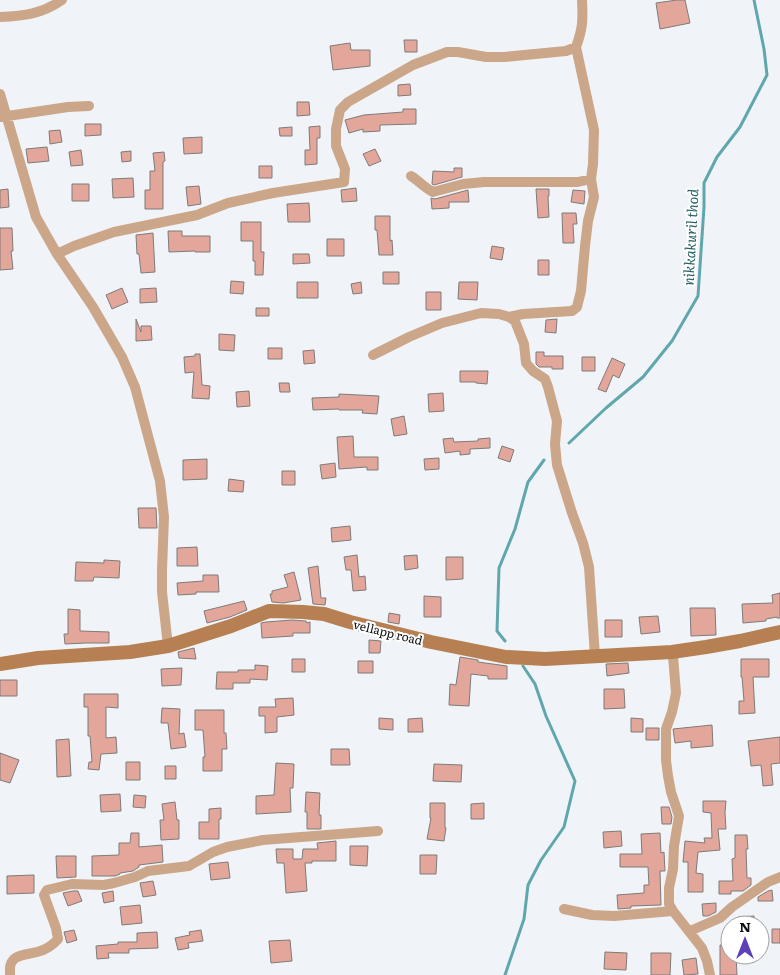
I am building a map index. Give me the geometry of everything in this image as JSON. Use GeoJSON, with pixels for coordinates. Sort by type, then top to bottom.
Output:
{"type":"FeatureCollection","features":[{"type":"Feature","properties":{"kind":"main road","name":"vellapp road"},"geometry":{"type":"LineString","coordinates":[[0,664],[38,658],[130,652],[168,646],[231,626],[269,611],[324,614],[431,642],[506,656],[545,659],[672,652],[731,643],[780,632]]}},
{"type":"Feature","properties":{"kind":"street"},"geometry":{"type":"LineString","coordinates":[[0,17],[38,13],[62,0]]}},
{"type":"Feature","properties":{"kind":"street"},"geometry":{"type":"LineString","coordinates":[[509,317],[523,314],[572,311],[577,308],[581,291],[588,221],[594,197],[591,179],[594,130],[576,47],[583,22],[582,0]]}},
{"type":"Feature","properties":{"kind":"street"},"geometry":{"type":"LineString","coordinates":[[57,254],[114,232],[197,215],[228,203],[344,182],[346,169],[336,146],[336,129],[340,110],[348,102],[413,65],[447,52],[486,57],[504,57],[566,51],[576,47]]}},
{"type":"Feature","properties":{"kind":"street"},"geometry":{"type":"LineString","coordinates":[[0,94],[3,117],[36,217],[57,254],[93,307],[122,357],[135,387],[160,481],[164,517],[162,592],[168,646]]}},
{"type":"Feature","properties":{"kind":"street"},"geometry":{"type":"LineString","coordinates":[[3,117],[68,107],[89,106]]}},
{"type":"Feature","properties":{"kind":"street"},"geometry":{"type":"LineString","coordinates":[[411,176],[433,192],[463,184],[578,182],[591,179]]}},
{"type":"Feature","properties":{"kind":"street"},"geometry":{"type":"LineString","coordinates":[[373,355],[409,336],[442,323],[481,313],[498,314],[515,321],[524,344],[526,363],[533,371],[545,379],[557,421],[555,444],[557,465],[572,513],[584,543],[589,567],[595,656]]}},
{"type":"Feature","properties":{"kind":"street"},"geometry":{"type":"LineString","coordinates":[[672,652],[676,693],[666,729],[666,760],[671,792],[679,816],[674,846],[669,904],[702,948],[710,975]]}},
{"type":"Feature","properties":{"kind":"street"},"geometry":{"type":"LineString","coordinates":[[10,975],[10,966],[13,960],[22,955],[39,952],[58,939],[44,895],[47,890],[72,884],[104,885],[135,877],[148,871],[189,866],[213,852],[227,847],[263,840],[378,831]]}},
{"type":"Feature","properties":{"kind":"street"},"geometry":{"type":"LineString","coordinates":[[690,931],[720,918],[732,907],[768,882],[780,877]]}},
{"type":"Feature","properties":{"kind":"street"},"geometry":{"type":"LineString","coordinates":[[564,909],[614,916],[673,911]]}},
{"type":"Feature","properties":{"kind":"building"},"geometry":{"type":"Polygon","coordinates":[[[685,0],[690,23],[660,29],[656,3],[685,0]]]}},
{"type":"Feature","properties":{"kind":"building"},"geometry":{"type":"Polygon","coordinates":[[[404,40],[417,40],[417,52],[405,52],[404,40]]]}},
{"type":"Feature","properties":{"kind":"building"},"geometry":{"type":"Polygon","coordinates":[[[350,43],[351,50],[370,50],[370,66],[333,70],[330,46],[350,43]]]}},
{"type":"Feature","properties":{"kind":"building"},"geometry":{"type":"Polygon","coordinates":[[[410,84],[411,95],[398,96],[398,85],[410,84]]]}},
{"type":"Feature","properties":{"kind":"building"},"geometry":{"type":"Polygon","coordinates":[[[297,102],[309,102],[310,115],[297,116],[297,102]]]}},
{"type":"Feature","properties":{"kind":"building"},"geometry":{"type":"Polygon","coordinates":[[[403,109],[416,109],[416,124],[380,125],[380,131],[363,132],[363,129],[349,133],[345,120],[364,115],[403,112],[403,109]]]}},
{"type":"Feature","properties":{"kind":"building"},"geometry":{"type":"Polygon","coordinates":[[[85,124],[101,124],[101,135],[85,136],[85,124]]]}},
{"type":"Feature","properties":{"kind":"building"},"geometry":{"type":"Polygon","coordinates":[[[320,126],[320,138],[317,138],[317,164],[305,165],[305,150],[310,150],[309,127],[320,126]]]}},
{"type":"Feature","properties":{"kind":"building"},"geometry":{"type":"Polygon","coordinates":[[[292,127],[292,136],[280,136],[279,128],[292,127]]]}},
{"type":"Feature","properties":{"kind":"building"},"geometry":{"type":"Polygon","coordinates":[[[60,130],[62,142],[50,144],[49,131],[60,130]]]}},
{"type":"Feature","properties":{"kind":"building"},"geometry":{"type":"Polygon","coordinates":[[[202,137],[202,153],[184,154],[183,138],[202,137]]]}},
{"type":"Feature","properties":{"kind":"building"},"geometry":{"type":"Polygon","coordinates":[[[47,147],[49,161],[28,163],[26,149],[47,147]]]}},
{"type":"Feature","properties":{"kind":"building"},"geometry":{"type":"Polygon","coordinates":[[[375,149],[381,161],[369,166],[363,154],[375,149]]]}},
{"type":"Feature","properties":{"kind":"building"},"geometry":{"type":"Polygon","coordinates":[[[81,150],[83,165],[71,166],[69,152],[81,150]]]}},
{"type":"Feature","properties":{"kind":"building"},"geometry":{"type":"Polygon","coordinates":[[[131,151],[131,161],[122,162],[121,152],[131,151]]]}},
{"type":"Feature","properties":{"kind":"building"},"geometry":{"type":"Polygon","coordinates":[[[164,152],[163,209],[145,209],[145,190],[150,190],[150,171],[155,171],[153,153],[164,152]]]}},
{"type":"Feature","properties":{"kind":"building"},"geometry":{"type":"Polygon","coordinates":[[[259,166],[272,166],[272,178],[259,178],[259,166]]]}},
{"type":"Feature","properties":{"kind":"building"},"geometry":{"type":"Polygon","coordinates":[[[454,168],[462,168],[462,177],[432,184],[433,171],[454,172],[454,168]]]}},
{"type":"Feature","properties":{"kind":"building"},"geometry":{"type":"Polygon","coordinates":[[[133,178],[134,197],[113,198],[112,179],[133,178]]]}},
{"type":"Feature","properties":{"kind":"building"},"geometry":{"type":"Polygon","coordinates":[[[72,184],[89,184],[89,201],[72,201],[72,184]]]}},
{"type":"Feature","properties":{"kind":"building"},"geometry":{"type":"Polygon","coordinates":[[[199,186],[201,204],[188,206],[186,187],[199,186]]]}},
{"type":"Feature","properties":{"kind":"building"},"geometry":{"type":"Polygon","coordinates":[[[356,188],[357,201],[342,202],[341,190],[356,188]]]}},
{"type":"Feature","properties":{"kind":"building"},"geometry":{"type":"Polygon","coordinates":[[[8,189],[9,207],[0,208],[0,190],[8,189]]]}},
{"type":"Feature","properties":{"kind":"building"},"geometry":{"type":"Polygon","coordinates":[[[536,189],[549,189],[549,217],[538,218],[536,189]]]}},
{"type":"Feature","properties":{"kind":"building"},"geometry":{"type":"Polygon","coordinates":[[[468,190],[469,202],[449,202],[449,208],[432,209],[431,198],[435,199],[468,190]]]}},
{"type":"Feature","properties":{"kind":"building"},"geometry":{"type":"Polygon","coordinates":[[[573,190],[585,191],[584,204],[571,202],[573,190]]]}},
{"type":"Feature","properties":{"kind":"building"},"geometry":{"type":"Polygon","coordinates":[[[309,203],[310,222],[288,222],[287,204],[309,203]]]}},
{"type":"Feature","properties":{"kind":"building"},"geometry":{"type":"Polygon","coordinates":[[[562,213],[576,213],[577,224],[573,224],[574,243],[563,243],[562,213]]]}},
{"type":"Feature","properties":{"kind":"building"},"geometry":{"type":"Polygon","coordinates":[[[375,216],[390,216],[390,241],[392,240],[393,255],[379,255],[375,216]]]}},
{"type":"Feature","properties":{"kind":"building"},"geometry":{"type":"Polygon","coordinates":[[[241,222],[261,222],[261,252],[264,252],[263,275],[255,275],[253,241],[241,241],[241,222]]]}},
{"type":"Feature","properties":{"kind":"building"},"geometry":{"type":"Polygon","coordinates":[[[0,228],[12,228],[13,251],[11,251],[13,269],[0,270],[0,228]]]}},
{"type":"Feature","properties":{"kind":"building"},"geometry":{"type":"Polygon","coordinates":[[[168,231],[182,231],[182,236],[210,236],[210,252],[169,252],[168,231]]]}},
{"type":"Feature","properties":{"kind":"building"},"geometry":{"type":"Polygon","coordinates":[[[153,233],[155,272],[141,273],[136,235],[153,233]]]}},
{"type":"Feature","properties":{"kind":"building"},"geometry":{"type":"Polygon","coordinates":[[[327,239],[344,239],[344,256],[327,256],[327,239]]]}},
{"type":"Feature","properties":{"kind":"building"},"geometry":{"type":"Polygon","coordinates":[[[492,246],[504,248],[502,260],[490,258],[492,246]]]}},
{"type":"Feature","properties":{"kind":"building"},"geometry":{"type":"Polygon","coordinates":[[[293,254],[309,254],[310,263],[293,264],[293,254]]]}},
{"type":"Feature","properties":{"kind":"building"},"geometry":{"type":"Polygon","coordinates":[[[538,260],[549,260],[549,275],[538,275],[538,260]]]}},
{"type":"Feature","properties":{"kind":"building"},"geometry":{"type":"Polygon","coordinates":[[[383,272],[399,272],[399,284],[383,284],[383,272]]]}},
{"type":"Feature","properties":{"kind":"building"},"geometry":{"type":"Polygon","coordinates":[[[231,281],[244,282],[243,294],[230,293],[231,281]]]}},
{"type":"Feature","properties":{"kind":"building"},"geometry":{"type":"Polygon","coordinates":[[[297,282],[318,282],[318,298],[297,298],[297,282]]]}},
{"type":"Feature","properties":{"kind":"building"},"geometry":{"type":"Polygon","coordinates":[[[361,282],[362,293],[353,294],[351,284],[361,282]]]}},
{"type":"Feature","properties":{"kind":"building"},"geometry":{"type":"Polygon","coordinates":[[[459,282],[478,282],[477,300],[458,299],[459,282]]]}},
{"type":"Feature","properties":{"kind":"building"},"geometry":{"type":"Polygon","coordinates":[[[122,288],[128,302],[112,309],[106,295],[122,288]]]}},
{"type":"Feature","properties":{"kind":"building"},"geometry":{"type":"Polygon","coordinates":[[[156,288],[157,302],[140,303],[140,289],[156,288]]]}},
{"type":"Feature","properties":{"kind":"building"},"geometry":{"type":"Polygon","coordinates":[[[426,292],[441,292],[441,310],[426,310],[426,292]]]}},
{"type":"Feature","properties":{"kind":"building"},"geometry":{"type":"Polygon","coordinates":[[[256,308],[269,308],[269,316],[256,316],[256,308]]]}},
{"type":"Feature","properties":{"kind":"building"},"geometry":{"type":"Polygon","coordinates":[[[136,319],[141,332],[141,326],[151,326],[152,340],[136,341],[136,319]]]}},
{"type":"Feature","properties":{"kind":"building"},"geometry":{"type":"Polygon","coordinates":[[[557,319],[556,333],[545,332],[546,320],[557,319]]]}},
{"type":"Feature","properties":{"kind":"building"},"geometry":{"type":"Polygon","coordinates":[[[219,334],[235,335],[234,351],[219,350],[219,334]]]}},
{"type":"Feature","properties":{"kind":"building"},"geometry":{"type":"Polygon","coordinates":[[[268,348],[282,348],[282,359],[268,359],[268,348]]]}},
{"type":"Feature","properties":{"kind":"building"},"geometry":{"type":"Polygon","coordinates":[[[314,350],[315,363],[304,364],[303,351],[314,350]]]}},
{"type":"Feature","properties":{"kind":"building"},"geometry":{"type":"Polygon","coordinates":[[[536,352],[544,352],[544,356],[563,356],[563,369],[539,367],[536,364],[536,352]]]}},
{"type":"Feature","properties":{"kind":"building"},"geometry":{"type":"Polygon","coordinates":[[[195,354],[200,354],[202,385],[210,386],[209,399],[192,398],[194,372],[185,373],[184,357],[195,356],[195,354]]]}},
{"type":"Feature","properties":{"kind":"building"},"geometry":{"type":"Polygon","coordinates":[[[582,357],[595,357],[595,371],[582,371],[582,357]]]}},
{"type":"Feature","properties":{"kind":"building"},"geometry":{"type":"Polygon","coordinates":[[[612,358],[625,364],[619,378],[613,375],[606,392],[598,389],[612,358]]]}},
{"type":"Feature","properties":{"kind":"building"},"geometry":{"type":"Polygon","coordinates":[[[460,371],[488,371],[487,384],[460,382],[460,371]]]}},
{"type":"Feature","properties":{"kind":"building"},"geometry":{"type":"Polygon","coordinates":[[[279,383],[289,383],[290,392],[280,392],[279,383]]]}},
{"type":"Feature","properties":{"kind":"building"},"geometry":{"type":"Polygon","coordinates":[[[249,391],[250,406],[237,407],[236,392],[249,391]]]}},
{"type":"Feature","properties":{"kind":"building"},"geometry":{"type":"Polygon","coordinates":[[[443,393],[444,411],[429,412],[428,394],[443,393]]]}},
{"type":"Feature","properties":{"kind":"building"},"geometry":{"type":"Polygon","coordinates":[[[339,394],[379,396],[377,414],[362,413],[363,410],[313,410],[312,398],[339,397],[339,394]]]}},
{"type":"Feature","properties":{"kind":"building"},"geometry":{"type":"Polygon","coordinates":[[[404,416],[407,434],[394,436],[391,419],[404,416]]]}},
{"type":"Feature","properties":{"kind":"building"},"geometry":{"type":"Polygon","coordinates":[[[353,436],[354,457],[378,457],[378,470],[367,470],[367,467],[339,469],[337,437],[353,436]]]}},
{"type":"Feature","properties":{"kind":"building"},"geometry":{"type":"Polygon","coordinates":[[[453,438],[454,442],[478,441],[478,439],[490,438],[490,448],[470,449],[470,454],[460,455],[460,451],[445,453],[443,439],[453,438]]]}},
{"type":"Feature","properties":{"kind":"building"},"geometry":{"type":"Polygon","coordinates":[[[502,446],[514,450],[510,462],[498,458],[502,446]]]}},
{"type":"Feature","properties":{"kind":"building"},"geometry":{"type":"Polygon","coordinates":[[[439,458],[439,469],[425,470],[424,459],[439,458]]]}},
{"type":"Feature","properties":{"kind":"building"},"geometry":{"type":"Polygon","coordinates":[[[207,459],[207,479],[183,480],[183,460],[207,459]]]}},
{"type":"Feature","properties":{"kind":"building"},"geometry":{"type":"Polygon","coordinates":[[[335,463],[336,477],[322,479],[320,465],[335,463]]]}},
{"type":"Feature","properties":{"kind":"building"},"geometry":{"type":"Polygon","coordinates":[[[282,471],[295,471],[295,485],[282,485],[282,471]]]}},
{"type":"Feature","properties":{"kind":"building"},"geometry":{"type":"Polygon","coordinates":[[[229,479],[244,481],[243,492],[228,491],[229,479]]]}},
{"type":"Feature","properties":{"kind":"building"},"geometry":{"type":"Polygon","coordinates":[[[138,508],[156,508],[157,528],[139,528],[138,508]]]}},
{"type":"Feature","properties":{"kind":"building"},"geometry":{"type":"Polygon","coordinates":[[[350,526],[351,540],[332,542],[331,528],[350,526]]]}},
{"type":"Feature","properties":{"kind":"building"},"geometry":{"type":"Polygon","coordinates":[[[197,547],[198,566],[177,566],[177,548],[197,547]]]}},
{"type":"Feature","properties":{"kind":"building"},"geometry":{"type":"Polygon","coordinates":[[[357,555],[359,577],[365,576],[366,590],[353,591],[351,570],[346,570],[344,557],[357,555]]]}},
{"type":"Feature","properties":{"kind":"building"},"geometry":{"type":"Polygon","coordinates":[[[417,555],[418,568],[405,570],[404,556],[417,555]]]}},
{"type":"Feature","properties":{"kind":"building"},"geometry":{"type":"Polygon","coordinates":[[[446,557],[463,557],[463,579],[446,580],[446,557]]]}},
{"type":"Feature","properties":{"kind":"building"},"geometry":{"type":"Polygon","coordinates":[[[104,560],[120,561],[119,578],[94,577],[93,581],[75,581],[76,562],[104,563],[104,560]]]}},
{"type":"Feature","properties":{"kind":"building"},"geometry":{"type":"Polygon","coordinates":[[[318,566],[321,598],[326,598],[325,605],[313,604],[308,568],[318,566]]]}},
{"type":"Feature","properties":{"kind":"building"},"geometry":{"type":"Polygon","coordinates":[[[294,572],[301,600],[283,603],[272,602],[270,594],[272,594],[272,591],[288,587],[284,575],[294,572]]]}},
{"type":"Feature","properties":{"kind":"building"},"geometry":{"type":"Polygon","coordinates":[[[203,575],[218,575],[219,592],[196,592],[196,594],[178,595],[177,583],[203,581],[203,575]]]}},
{"type":"Feature","properties":{"kind":"building"},"geometry":{"type":"Polygon","coordinates":[[[780,593],[780,618],[743,623],[742,604],[773,603],[772,595],[780,593]]]}},
{"type":"Feature","properties":{"kind":"building"},"geometry":{"type":"Polygon","coordinates":[[[424,596],[441,597],[441,617],[424,617],[424,596]]]}},
{"type":"Feature","properties":{"kind":"building"},"geometry":{"type":"Polygon","coordinates":[[[244,601],[247,610],[207,623],[204,611],[244,601]]]}},
{"type":"Feature","properties":{"kind":"building"},"geometry":{"type":"Polygon","coordinates":[[[690,608],[715,608],[716,635],[691,636],[690,608]]]}},
{"type":"Feature","properties":{"kind":"building"},"geometry":{"type":"Polygon","coordinates":[[[68,609],[80,610],[80,631],[109,632],[109,643],[65,644],[64,634],[68,634],[68,609]]]}},
{"type":"Feature","properties":{"kind":"building"},"geometry":{"type":"Polygon","coordinates":[[[389,613],[400,615],[399,624],[388,622],[389,613]]]}},
{"type":"Feature","properties":{"kind":"building"},"geometry":{"type":"Polygon","coordinates":[[[658,616],[660,632],[641,634],[639,617],[658,616]]]}},
{"type":"Feature","properties":{"kind":"building"},"geometry":{"type":"Polygon","coordinates":[[[292,620],[310,622],[310,633],[293,633],[293,636],[262,638],[261,623],[292,620]]]}},
{"type":"Feature","properties":{"kind":"building"},"geometry":{"type":"Polygon","coordinates":[[[605,620],[622,620],[622,637],[605,637],[605,620]]]}},
{"type":"Feature","properties":{"kind":"building"},"geometry":{"type":"Polygon","coordinates":[[[369,640],[381,641],[380,653],[369,653],[369,640]]]}},
{"type":"Feature","properties":{"kind":"building"},"geometry":{"type":"Polygon","coordinates":[[[194,648],[196,659],[179,658],[178,652],[194,648]]]}},
{"type":"Feature","properties":{"kind":"building"},"geometry":{"type":"Polygon","coordinates":[[[460,657],[478,660],[478,662],[507,666],[507,679],[488,679],[488,676],[471,674],[469,706],[449,705],[450,684],[456,685],[460,657]]]}},
{"type":"Feature","properties":{"kind":"building"},"geometry":{"type":"Polygon","coordinates":[[[292,659],[305,659],[305,672],[292,672],[292,659]]]}},
{"type":"Feature","properties":{"kind":"building"},"geometry":{"type":"Polygon","coordinates":[[[741,659],[769,659],[769,677],[753,677],[755,713],[739,714],[739,701],[744,701],[741,659]]]}},
{"type":"Feature","properties":{"kind":"building"},"geometry":{"type":"Polygon","coordinates":[[[358,661],[373,661],[373,673],[358,673],[358,661]]]}},
{"type":"Feature","properties":{"kind":"building"},"geometry":{"type":"Polygon","coordinates":[[[628,663],[629,673],[607,676],[606,664],[628,663]]]}},
{"type":"Feature","properties":{"kind":"building"},"geometry":{"type":"Polygon","coordinates":[[[255,665],[268,666],[267,680],[250,679],[250,683],[233,683],[233,689],[216,689],[217,672],[255,670],[255,665]]]}},
{"type":"Feature","properties":{"kind":"building"},"geometry":{"type":"Polygon","coordinates":[[[182,668],[181,685],[162,686],[161,669],[182,668]]]}},
{"type":"Feature","properties":{"kind":"building"},"geometry":{"type":"Polygon","coordinates":[[[0,680],[17,680],[17,696],[0,696],[0,680]]]}},
{"type":"Feature","properties":{"kind":"building"},"geometry":{"type":"Polygon","coordinates":[[[604,689],[624,689],[625,708],[604,709],[604,689]]]}},
{"type":"Feature","properties":{"kind":"building"},"geometry":{"type":"Polygon","coordinates":[[[84,694],[118,694],[118,708],[106,707],[106,738],[116,737],[117,753],[101,754],[99,770],[88,769],[89,762],[92,762],[90,736],[88,736],[88,707],[84,707],[84,694]]]}},
{"type":"Feature","properties":{"kind":"building"},"geometry":{"type":"Polygon","coordinates":[[[293,698],[294,715],[277,717],[277,732],[265,733],[265,716],[259,716],[259,707],[276,707],[275,699],[293,698]]]}},
{"type":"Feature","properties":{"kind":"building"},"geometry":{"type":"Polygon","coordinates":[[[162,708],[180,709],[179,734],[184,733],[186,747],[171,749],[168,723],[161,723],[162,708]]]}},
{"type":"Feature","properties":{"kind":"building"},"geometry":{"type":"Polygon","coordinates":[[[195,710],[224,710],[224,733],[226,733],[227,749],[222,749],[222,771],[203,771],[203,757],[205,757],[203,730],[195,730],[195,710]]]}},
{"type":"Feature","properties":{"kind":"building"},"geometry":{"type":"Polygon","coordinates":[[[379,718],[393,719],[393,730],[379,729],[379,718]]]}},
{"type":"Feature","properties":{"kind":"building"},"geometry":{"type":"Polygon","coordinates":[[[422,718],[423,732],[408,732],[408,719],[422,718]]]}},
{"type":"Feature","properties":{"kind":"building"},"geometry":{"type":"Polygon","coordinates":[[[631,718],[643,719],[643,732],[631,732],[631,718]]]}},
{"type":"Feature","properties":{"kind":"building"},"geometry":{"type":"Polygon","coordinates":[[[712,725],[713,746],[691,748],[691,741],[675,743],[673,729],[712,725]]]}},
{"type":"Feature","properties":{"kind":"building"},"geometry":{"type":"Polygon","coordinates":[[[646,728],[659,728],[659,740],[646,740],[646,728]]]}},
{"type":"Feature","properties":{"kind":"building"},"geometry":{"type":"Polygon","coordinates":[[[780,737],[780,763],[771,764],[773,785],[763,786],[761,765],[751,766],[748,741],[780,737]]]}},
{"type":"Feature","properties":{"kind":"building"},"geometry":{"type":"Polygon","coordinates":[[[69,739],[71,776],[57,777],[56,740],[69,739]]]}},
{"type":"Feature","properties":{"kind":"building"},"geometry":{"type":"Polygon","coordinates":[[[331,749],[349,749],[350,765],[331,765],[331,749]]]}},
{"type":"Feature","properties":{"kind":"building"},"geometry":{"type":"Polygon","coordinates":[[[0,753],[19,760],[10,783],[0,780],[0,753]]]}},
{"type":"Feature","properties":{"kind":"building"},"geometry":{"type":"Polygon","coordinates":[[[126,762],[140,762],[140,780],[126,780],[126,762]]]}},
{"type":"Feature","properties":{"kind":"building"},"geometry":{"type":"Polygon","coordinates":[[[276,763],[294,764],[293,788],[290,788],[291,812],[256,814],[256,796],[274,795],[276,763]]]}},
{"type":"Feature","properties":{"kind":"building"},"geometry":{"type":"Polygon","coordinates":[[[434,764],[462,765],[461,782],[433,781],[434,764]]]}},
{"type":"Feature","properties":{"kind":"building"},"geometry":{"type":"Polygon","coordinates":[[[165,766],[176,766],[176,779],[165,779],[165,766]]]}},
{"type":"Feature","properties":{"kind":"building"},"geometry":{"type":"Polygon","coordinates":[[[306,792],[320,793],[319,815],[321,815],[321,829],[307,829],[307,812],[305,812],[306,792]]]}},
{"type":"Feature","properties":{"kind":"building"},"geometry":{"type":"Polygon","coordinates":[[[120,794],[121,811],[101,812],[100,795],[120,794]]]}},
{"type":"Feature","properties":{"kind":"building"},"geometry":{"type":"Polygon","coordinates":[[[134,795],[146,796],[145,808],[133,807],[134,795]]]}},
{"type":"Feature","properties":{"kind":"building"},"geometry":{"type":"Polygon","coordinates":[[[703,801],[726,801],[726,829],[718,829],[720,850],[698,852],[696,873],[703,874],[703,892],[688,892],[688,862],[683,862],[685,841],[705,843],[704,838],[712,838],[711,813],[703,812],[703,801]]]}},
{"type":"Feature","properties":{"kind":"building"},"geometry":{"type":"Polygon","coordinates":[[[175,802],[177,820],[179,820],[179,839],[161,840],[160,820],[164,820],[162,804],[175,802]]]}},
{"type":"Feature","properties":{"kind":"building"},"geometry":{"type":"Polygon","coordinates":[[[430,803],[445,803],[446,828],[444,841],[427,839],[431,818],[430,803]]]}},
{"type":"Feature","properties":{"kind":"building"},"geometry":{"type":"Polygon","coordinates":[[[484,803],[484,819],[471,819],[471,804],[484,803]]]}},
{"type":"Feature","properties":{"kind":"building"},"geometry":{"type":"Polygon","coordinates":[[[661,807],[669,807],[672,817],[671,824],[662,824],[661,807]]]}},
{"type":"Feature","properties":{"kind":"building"},"geometry":{"type":"Polygon","coordinates":[[[221,808],[219,839],[199,839],[199,822],[209,822],[209,809],[221,808]]]}},
{"type":"Feature","properties":{"kind":"building"},"geometry":{"type":"Polygon","coordinates":[[[621,831],[622,846],[604,848],[603,832],[621,831]]]}},
{"type":"Feature","properties":{"kind":"building"},"geometry":{"type":"Polygon","coordinates":[[[131,833],[139,833],[139,847],[162,845],[163,862],[139,865],[133,871],[120,873],[115,876],[92,876],[92,856],[119,855],[119,843],[130,843],[131,833]]]}},
{"type":"Feature","properties":{"kind":"building"},"geometry":{"type":"Polygon","coordinates":[[[660,833],[661,853],[664,852],[665,871],[660,871],[661,905],[631,906],[631,908],[618,909],[617,895],[644,893],[644,885],[649,885],[648,867],[620,867],[620,854],[642,854],[641,834],[660,833]]]}},
{"type":"Feature","properties":{"kind":"building"},"geometry":{"type":"Polygon","coordinates":[[[735,835],[747,835],[747,878],[751,878],[751,885],[743,891],[719,894],[719,881],[733,881],[732,859],[735,858],[735,835]]]}},
{"type":"Feature","properties":{"kind":"building"},"geometry":{"type":"Polygon","coordinates":[[[336,841],[336,861],[312,861],[312,863],[305,863],[307,891],[286,893],[284,863],[277,863],[276,849],[293,849],[293,859],[302,859],[303,849],[318,849],[317,843],[336,841]]]}},
{"type":"Feature","properties":{"kind":"building"},"geometry":{"type":"Polygon","coordinates":[[[350,846],[368,846],[367,866],[350,865],[350,846]]]}},
{"type":"Feature","properties":{"kind":"building"},"geometry":{"type":"Polygon","coordinates":[[[420,855],[437,855],[436,874],[420,874],[420,855]]]}},
{"type":"Feature","properties":{"kind":"building"},"geometry":{"type":"Polygon","coordinates":[[[56,856],[76,856],[76,877],[57,878],[56,856]]]}},
{"type":"Feature","properties":{"kind":"building"},"geometry":{"type":"Polygon","coordinates":[[[228,862],[230,878],[211,880],[209,864],[228,862]]]}},
{"type":"Feature","properties":{"kind":"building"},"geometry":{"type":"Polygon","coordinates":[[[34,875],[34,893],[7,894],[7,876],[34,875]]]}},
{"type":"Feature","properties":{"kind":"building"},"geometry":{"type":"Polygon","coordinates":[[[153,881],[156,895],[143,897],[140,883],[153,881]]]}},
{"type":"Feature","properties":{"kind":"building"},"geometry":{"type":"Polygon","coordinates":[[[772,890],[773,901],[758,901],[758,897],[772,890]]]}},
{"type":"Feature","properties":{"kind":"building"},"geometry":{"type":"Polygon","coordinates":[[[78,891],[82,901],[68,906],[63,893],[78,891]]]}},
{"type":"Feature","properties":{"kind":"building"},"geometry":{"type":"Polygon","coordinates":[[[113,891],[114,901],[104,903],[102,893],[113,891]]]}},
{"type":"Feature","properties":{"kind":"building"},"geometry":{"type":"Polygon","coordinates":[[[716,903],[716,912],[703,916],[702,904],[716,903]]]}},
{"type":"Feature","properties":{"kind":"building"},"geometry":{"type":"Polygon","coordinates":[[[140,905],[142,923],[122,925],[120,907],[140,905]]]}},
{"type":"Feature","properties":{"kind":"building"},"geometry":{"type":"Polygon","coordinates":[[[772,929],[780,929],[780,943],[772,943],[772,929]]]}},
{"type":"Feature","properties":{"kind":"building"},"geometry":{"type":"Polygon","coordinates":[[[74,930],[77,940],[67,943],[64,932],[74,930]]]}},
{"type":"Feature","properties":{"kind":"building"},"geometry":{"type":"Polygon","coordinates":[[[201,930],[203,941],[188,943],[189,948],[178,950],[175,938],[190,935],[189,932],[201,930]]]}},
{"type":"Feature","properties":{"kind":"building"},"geometry":{"type":"Polygon","coordinates":[[[157,932],[158,948],[129,949],[129,953],[108,953],[109,958],[97,959],[96,946],[118,944],[118,942],[137,942],[137,933],[157,932]]]}},
{"type":"Feature","properties":{"kind":"building"},"geometry":{"type":"Polygon","coordinates":[[[290,940],[292,961],[271,963],[269,941],[290,940]]]}},
{"type":"Feature","properties":{"kind":"building"},"geometry":{"type":"Polygon","coordinates":[[[605,952],[627,953],[626,970],[604,969],[605,952]]]}},
{"type":"Feature","properties":{"kind":"building"},"geometry":{"type":"Polygon","coordinates":[[[651,953],[671,953],[670,975],[651,975],[651,953]]]}},
{"type":"Feature","properties":{"kind":"building"},"geometry":{"type":"Polygon","coordinates":[[[696,958],[698,974],[684,975],[682,960],[696,958]]]}},
{"type":"Feature","properties":{"kind":"building"},"geometry":{"type":"Polygon","coordinates":[[[720,965],[736,965],[737,975],[720,975],[720,965]]]}},
{"type":"Feature","properties":{"kind":"waterway","name":"nikkakuril thod"},"geometry":{"type":"LineString","coordinates":[[569,443],[643,377],[672,341],[698,296],[704,183],[717,157],[740,127],[767,75],[754,0]]}},
{"type":"Feature","properties":{"kind":"waterway","name":"nikkakuril thod"},"geometry":{"type":"LineString","coordinates":[[505,641],[497,631],[499,568],[515,529],[528,482],[544,460]]}},
{"type":"Feature","properties":{"kind":"waterway"},"geometry":{"type":"LineString","coordinates":[[505,975],[524,919],[528,885],[541,860],[564,827],[575,781],[546,716],[535,684],[523,666]]}}]}
